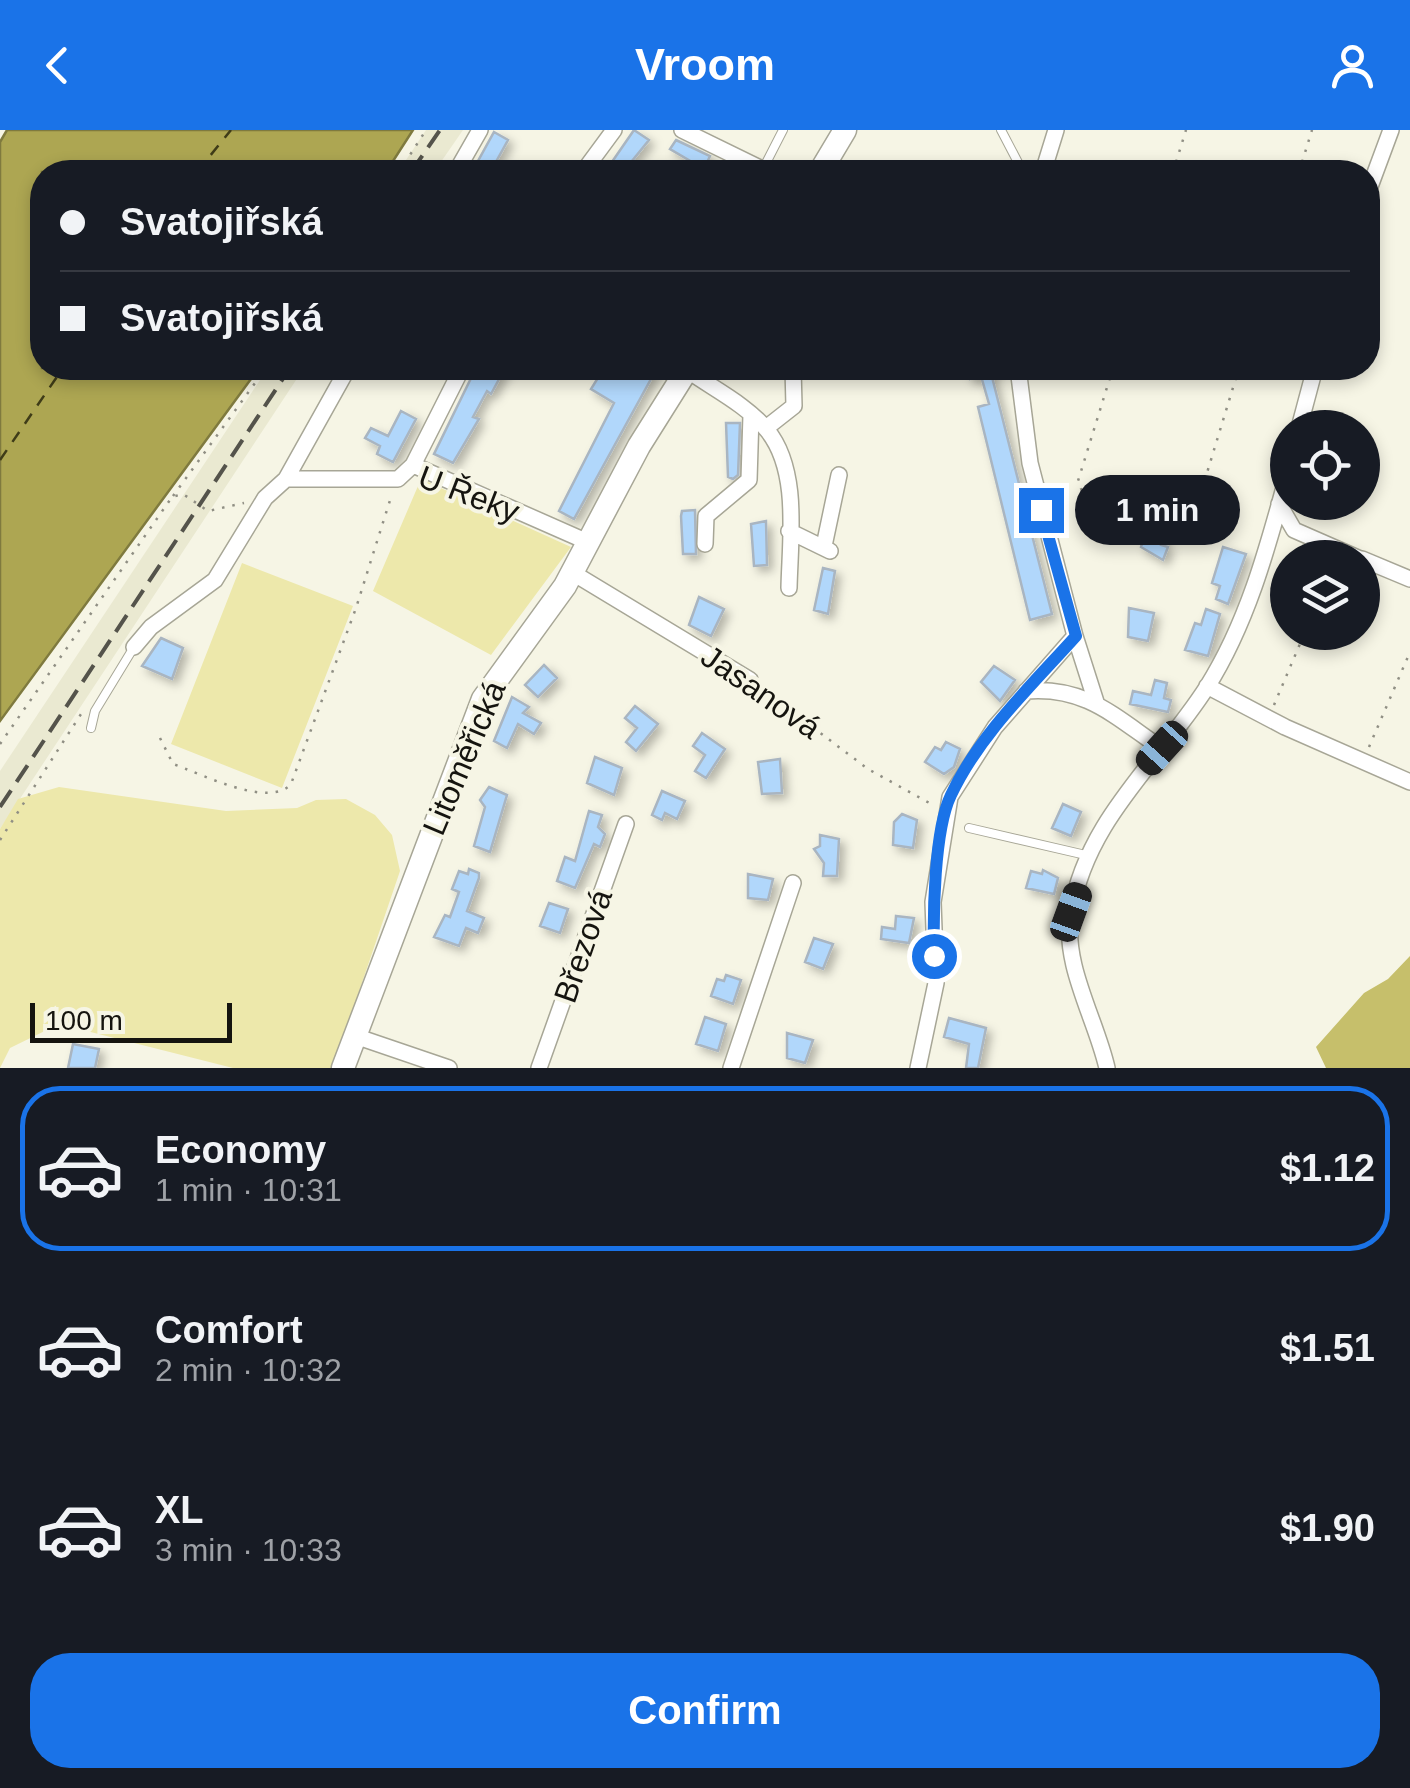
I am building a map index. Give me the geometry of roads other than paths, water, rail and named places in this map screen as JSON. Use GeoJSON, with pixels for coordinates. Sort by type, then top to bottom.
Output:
{"type":"FeatureCollection","features":[{"type":"Feature","properties":{"kind":"main road"},"geometry":{"type":"LineString","coordinates":[[827,160],[845,130]]}},
{"type":"Feature","properties":{"kind":"main road","name":"Litoměřická"},"geometry":{"type":"LineString","coordinates":[[343,1068],[482,699],[572,573],[639,446],[680,380]]}},
{"type":"Feature","properties":{"kind":"street"},"geometry":{"type":"LineString","coordinates":[[463,160],[480,130]]}},
{"type":"Feature","properties":{"kind":"street"},"geometry":{"type":"LineString","coordinates":[[592,160],[614,130]]}},
{"type":"Feature","properties":{"kind":"street"},"geometry":{"type":"LineString","coordinates":[[682,130],[743,160]]}},
{"type":"Feature","properties":{"kind":"street"},"geometry":{"type":"LineString","coordinates":[[1047,160],[1056,130]]}},
{"type":"Feature","properties":{"kind":"street"},"geometry":{"type":"LineString","coordinates":[[1380,160],[1391,130]]}},
{"type":"Feature","properties":{"kind":"street"},"geometry":{"type":"LineString","coordinates":[[134,647],[151,627],[215,580],[266,498],[286,479],[341,380]]}},
{"type":"Feature","properties":{"kind":"street"},"geometry":{"type":"LineString","coordinates":[[412,465],[456,380]]}},
{"type":"Feature","properties":{"kind":"street"},"geometry":{"type":"LineString","coordinates":[[702,380],[766,428],[780,450],[787,480],[790,588]]}},
{"type":"Feature","properties":{"kind":"street"},"geometry":{"type":"LineString","coordinates":[[766,428],[794,406],[794,380]]}},
{"type":"Feature","properties":{"kind":"street"},"geometry":{"type":"LineString","coordinates":[[1020,380],[1030,463],[1097,704]]}},
{"type":"Feature","properties":{"kind":"street"},"geometry":{"type":"LineString","coordinates":[[1304,410],[1312,380]]}},
{"type":"Feature","properties":{"kind":"street"},"geometry":{"type":"LineString","coordinates":[[705,544],[706,516],[749,480],[751,415]]}},
{"type":"Feature","properties":{"kind":"street","name":"U Řeky"},"geometry":{"type":"LineString","coordinates":[[286,479],[398,479],[412,465],[590,543]]}},
{"type":"Feature","properties":{"kind":"street"},"geometry":{"type":"LineString","coordinates":[[789,531],[828,549],[839,475]]}},
{"type":"Feature","properties":{"kind":"street"},"geometry":{"type":"LineString","coordinates":[[1108,1068],[1076,971],[1071,912],[1090,856],[1115,805],[1207,686],[1255,585],[1274,520]]}},
{"type":"Feature","properties":{"kind":"street"},"geometry":{"type":"LineString","coordinates":[[1288,520],[1294,530],[1318,540]]}},
{"type":"Feature","properties":{"kind":"street"},"geometry":{"type":"LineString","coordinates":[[1380,566],[1410,579]]}},
{"type":"Feature","properties":{"kind":"street","name":"Jasanová"},"geometry":{"type":"LineString","coordinates":[[572,573],[750,680]]}},
{"type":"Feature","properties":{"kind":"street"},"geometry":{"type":"LineString","coordinates":[[918,1068],[936,983],[933,902],[950,797],[996,727],[1076,636]]}},
{"type":"Feature","properties":{"kind":"street"},"geometry":{"type":"LineString","coordinates":[[1207,686],[1410,782]]}},
{"type":"Feature","properties":{"kind":"street"},"geometry":{"type":"LineString","coordinates":[[1026,691],[1063,688],[1097,704],[1162,748]]}},
{"type":"Feature","properties":{"kind":"street","name":"Březová"},"geometry":{"type":"LineString","coordinates":[[540,1068],[626,824]]}},
{"type":"Feature","properties":{"kind":"street"},"geometry":{"type":"LineString","coordinates":[[731,1068],[793,884]]}},
{"type":"Feature","properties":{"kind":"street"},"geometry":{"type":"LineString","coordinates":[[355,1036],[449,1068]]}},
{"type":"Feature","properties":{"kind":"lane"},"geometry":{"type":"LineString","coordinates":[[770,160],[783,130]]}},
{"type":"Feature","properties":{"kind":"lane"},"geometry":{"type":"LineString","coordinates":[[1001,130],[1017,160]]}},
{"type":"Feature","properties":{"kind":"lane"},"geometry":{"type":"LineString","coordinates":[[91,728],[96,712],[134,647]]}},
{"type":"Feature","properties":{"kind":"lane"},"geometry":{"type":"LineString","coordinates":[[969,828],[1090,856]]}},
{"type":"Feature","properties":{"kind":"railway"},"geometry":{"type":"LineString","coordinates":[[419,160],[440,130]]}},
{"type":"Feature","properties":{"kind":"railway"},"geometry":{"type":"LineString","coordinates":[[0,807],[282,380]]}}]}
